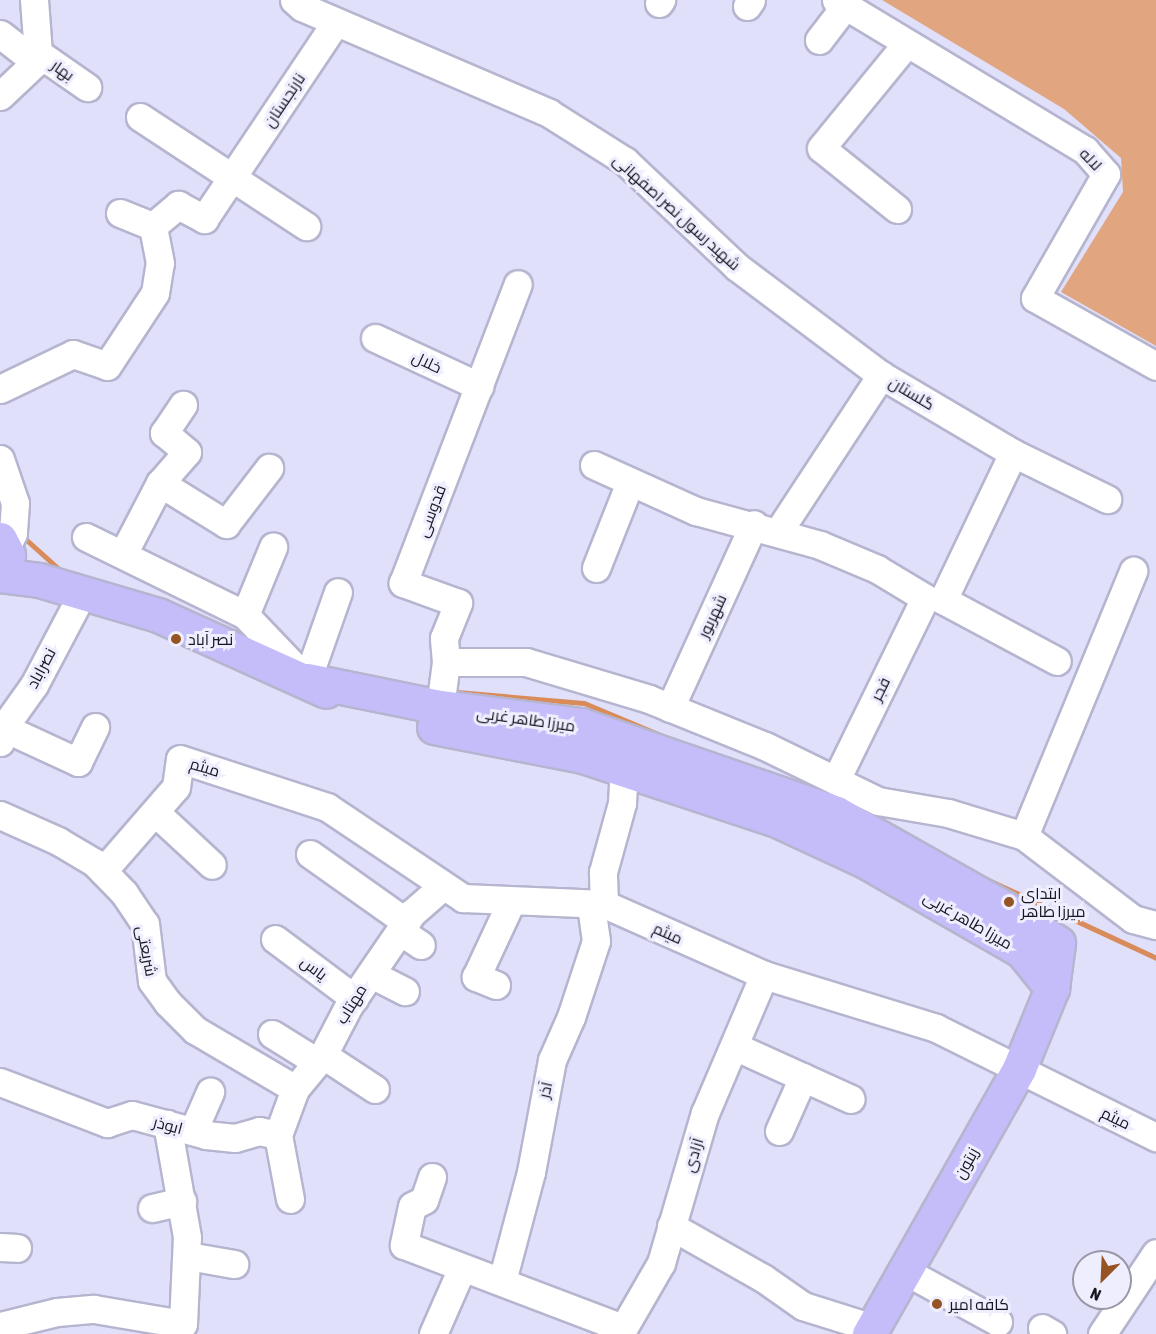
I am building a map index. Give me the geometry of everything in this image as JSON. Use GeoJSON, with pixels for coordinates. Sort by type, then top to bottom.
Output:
{"type":"FeatureCollection","features":[{"type":"Feature","properties":{"kind":"main road","name":"میرزا طاهر غربی"},"geometry":{"type":"LineString","coordinates":[[6,549],[39,580],[158,615],[307,680],[365,712],[583,756],[779,821],[865,861],[1022,951],[1052,988]]}},
{"type":"Feature","properties":{"kind":"main road","name":"میرزا طاهر غربی"},"geometry":{"type":"LineString","coordinates":[[307,680],[440,707],[580,725],[836,813],[1003,907],[1058,942],[1052,988]]}},
{"type":"Feature","properties":{"kind":"main road","name":"زیتون"},"geometry":{"type":"LineString","coordinates":[[871,1331],[1018,1069],[1052,988]]}},
{"type":"Feature","properties":{"kind":"street"},"geometry":{"type":"LineString","coordinates":[[0,96],[37,57],[34,0]]}},
{"type":"Feature","properties":{"kind":"street","name":"شهید رسول نصر اصفهانی"},"geometry":{"type":"LineString","coordinates":[[294,0],[336,22],[549,113],[625,161],[737,267],[881,375]]}},
{"type":"Feature","properties":{"kind":"street"},"geometry":{"type":"LineString","coordinates":[[819,40],[840,3]]}},
{"type":"Feature","properties":{"kind":"street","name":"لاله"},"geometry":{"type":"LineString","coordinates":[[840,3],[1085,150],[1106,174],[1035,298],[1156,366]]}},
{"type":"Feature","properties":{"kind":"street","name":"نارنجستان"},"geometry":{"type":"LineString","coordinates":[[153,226],[178,205],[204,219],[336,22]]}},
{"type":"Feature","properties":{"kind":"street","name":"بهار"},"geometry":{"type":"LineString","coordinates":[[0,34],[87,87]]}},
{"type":"Feature","properties":{"kind":"street"},"geometry":{"type":"LineString","coordinates":[[897,209],[821,148],[906,44]]}},
{"type":"Feature","properties":{"kind":"street"},"geometry":{"type":"LineString","coordinates":[[140,117],[231,179],[306,226]]}},
{"type":"Feature","properties":{"kind":"street"},"geometry":{"type":"LineString","coordinates":[[0,389],[74,354],[107,366],[156,293],[160,263],[153,226],[120,213]]}},
{"type":"Feature","properties":{"kind":"street","name":"قدوسی"},"geometry":{"type":"LineString","coordinates":[[440,707],[446,662],[444,638],[458,603],[403,583],[518,284]]}},
{"type":"Feature","properties":{"kind":"street","name":"خلال"},"geometry":{"type":"LineString","coordinates":[[375,338],[479,386]]}},
{"type":"Feature","properties":{"kind":"street","name":"گلستان"},"geometry":{"type":"LineString","coordinates":[[766,528],[881,375],[1013,453],[1107,499]]}},
{"type":"Feature","properties":{"kind":"street"},"geometry":{"type":"LineString","coordinates":[[123,554],[160,483],[187,452],[164,433],[183,405]]}},
{"type":"Feature","properties":{"kind":"street"},"geometry":{"type":"LineString","coordinates":[[1013,453],[943,600],[1057,662]]}},
{"type":"Feature","properties":{"kind":"street"},"geometry":{"type":"LineString","coordinates":[[0,459],[15,503],[6,549]]}},
{"type":"Feature","properties":{"kind":"street"},"geometry":{"type":"LineString","coordinates":[[594,465],[696,511],[766,528]]}},
{"type":"Feature","properties":{"kind":"street"},"geometry":{"type":"LineString","coordinates":[[160,483],[226,524],[269,468]]}},
{"type":"Feature","properties":{"kind":"street"},"geometry":{"type":"LineString","coordinates":[[596,568],[630,482]]}},
{"type":"Feature","properties":{"kind":"street","name":"فجر"},"geometry":{"type":"LineString","coordinates":[[766,528],[876,569],[925,598],[836,780]]}},
{"type":"Feature","properties":{"kind":"street","name":"شهریور"},"geometry":{"type":"LineString","coordinates":[[670,708],[766,528]]}},
{"type":"Feature","properties":{"kind":"street"},"geometry":{"type":"LineString","coordinates":[[86,537],[245,615],[307,680],[338,592]]}},
{"type":"Feature","properties":{"kind":"street"},"geometry":{"type":"LineString","coordinates":[[245,615],[273,547]]}},
{"type":"Feature","properties":{"kind":"street"},"geometry":{"type":"LineString","coordinates":[[1024,836],[1133,571]]}},
{"type":"Feature","properties":{"kind":"street","name":"نصراباد"},"geometry":{"type":"LineString","coordinates":[[1,732],[34,685],[82,594]]}},
{"type":"Feature","properties":{"kind":"street"},"geometry":{"type":"LineString","coordinates":[[446,662],[526,662],[670,708],[836,780],[878,801],[948,813],[1024,836],[1133,919],[1156,925]]}},
{"type":"Feature","properties":{"kind":"street"},"geometry":{"type":"LineString","coordinates":[[1,732],[78,762],[95,727]]}},
{"type":"Feature","properties":{"kind":"street","name":"میثم"},"geometry":{"type":"LineString","coordinates":[[156,813],[176,787],[180,759],[327,807],[462,898],[511,902],[597,904],[764,975],[936,1028],[1156,1137]]}},
{"type":"Feature","properties":{"kind":"street","name":"آذر"},"geometry":{"type":"LineString","coordinates":[[502,1281],[531,1172],[552,1060],[571,1017],[596,941],[597,904],[603,872],[622,803],[624,770]]}},
{"type":"Feature","properties":{"kind":"street"},"geometry":{"type":"LineString","coordinates":[[103,871],[156,813],[212,865]]}},
{"type":"Feature","properties":{"kind":"street","name":"شریعتی"},"geometry":{"type":"LineString","coordinates":[[0,815],[58,841],[103,871],[124,893],[145,924],[152,981],[168,1003],[195,1030],[295,1089]]}},
{"type":"Feature","properties":{"kind":"street"},"geometry":{"type":"LineString","coordinates":[[310,854],[409,932]]}},
{"type":"Feature","properties":{"kind":"street","name":"مهتاب"},"geometry":{"type":"LineString","coordinates":[[278,1135],[295,1089],[320,1058],[354,998],[371,974],[409,932],[443,886]]}},
{"type":"Feature","properties":{"kind":"street"},"geometry":{"type":"LineString","coordinates":[[496,985],[476,977],[511,902]]}},
{"type":"Feature","properties":{"kind":"street","name":"یاس"},"geometry":{"type":"LineString","coordinates":[[275,939],[354,998]]}},
{"type":"Feature","properties":{"kind":"street"},"geometry":{"type":"LineString","coordinates":[[371,974],[405,991]]}},
{"type":"Feature","properties":{"kind":"street","name":"آزادی"},"geometry":{"type":"LineString","coordinates":[[622,1331],[661,1263],[705,1113],[764,975]]}},
{"type":"Feature","properties":{"kind":"street"},"geometry":{"type":"LineString","coordinates":[[272,1034],[375,1089]]}},
{"type":"Feature","properties":{"kind":"street"},"geometry":{"type":"LineString","coordinates":[[734,1046],[851,1099]]}},
{"type":"Feature","properties":{"kind":"street"},"geometry":{"type":"LineString","coordinates":[[779,1131],[803,1077]]}},
{"type":"Feature","properties":{"kind":"street","name":"ابوذر"},"geometry":{"type":"LineString","coordinates":[[0,1082],[107,1123],[132,1115],[193,1131],[235,1138],[259,1131],[278,1135]]}},
{"type":"Feature","properties":{"kind":"street"},"geometry":{"type":"LineString","coordinates":[[193,1131],[210,1092]]}},
{"type":"Feature","properties":{"kind":"street"},"geometry":{"type":"LineString","coordinates":[[0,1326],[57,1312],[94,1309],[183,1324],[188,1256],[182,1201],[167,1124]]}},
{"type":"Feature","properties":{"kind":"street"},"geometry":{"type":"LineString","coordinates":[[278,1135],[290,1198]]}},
{"type":"Feature","properties":{"kind":"street"},"geometry":{"type":"LineString","coordinates":[[432,1178],[424,1200],[412,1206],[404,1245],[502,1281],[622,1331]]}},
{"type":"Feature","properties":{"kind":"street"},"geometry":{"type":"LineString","coordinates":[[152,1208],[182,1201]]}},
{"type":"Feature","properties":{"kind":"street"},"geometry":{"type":"LineString","coordinates":[[671,1226],[763,1278],[803,1306],[871,1331]]}},
{"type":"Feature","properties":{"kind":"street"},"geometry":{"type":"LineString","coordinates":[[1102,1334],[1156,1254]]}},
{"type":"Feature","properties":{"kind":"street"},"geometry":{"type":"LineString","coordinates":[[188,1256],[234,1264]]}},
{"type":"Feature","properties":{"kind":"street"},"geometry":{"type":"LineString","coordinates":[[433,1334],[462,1268]]}},
{"type":"Feature","properties":{"kind":"street"},"geometry":{"type":"LineString","coordinates":[[905,1271],[998,1322]]}},
{"type":"Feature","properties":{"kind":"shaded area"},"geometry":{"type":"Polygon","coordinates":[[[882,0],[1156,0],[1156,346],[1061,292],[1123,192],[1121,158],[1064,109],[882,0]]]}},
{"type":"Feature","properties":{"kind":"waterway"},"geometry":{"type":"LineString","coordinates":[[21,535],[61,571]]}},
{"type":"Feature","properties":{"kind":"waterway"},"geometry":{"type":"LineString","coordinates":[[457,692],[584,703],[665,737]]}},
{"type":"Feature","properties":{"kind":"waterway"},"geometry":{"type":"LineString","coordinates":[[984,878],[1156,958]]}},
{"type":"Feature","properties":{"kind":"place","name":"نصر آباد"},"geometry":{"type":"Point","coordinates":[176,639]}},
{"type":"Feature","properties":{"kind":"place","name":"ابتدای میرزا طاهر"},"geometry":{"type":"Point","coordinates":[1009,902]}},
{"type":"Feature","properties":{"kind":"place","name":"کافه امیر"},"geometry":{"type":"Point","coordinates":[937,1304]}}]}
